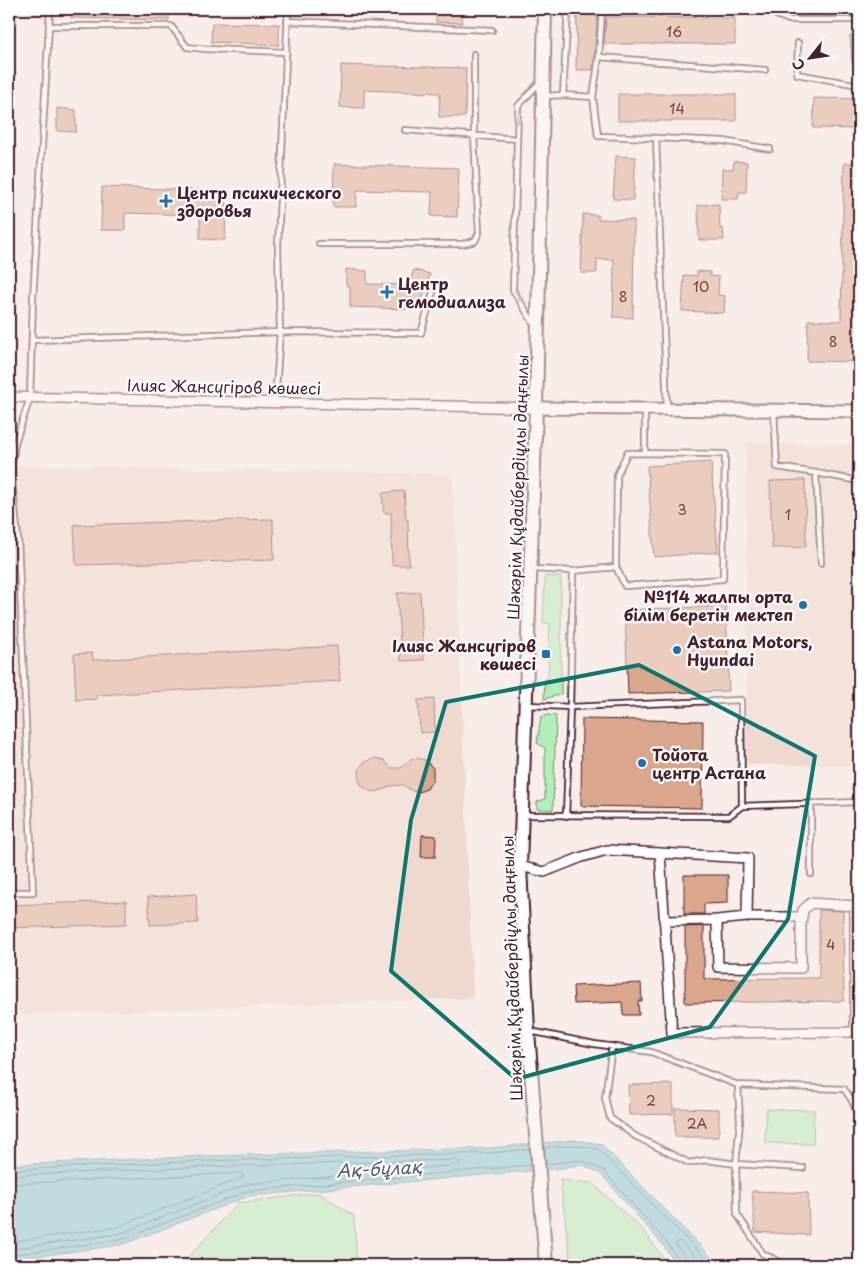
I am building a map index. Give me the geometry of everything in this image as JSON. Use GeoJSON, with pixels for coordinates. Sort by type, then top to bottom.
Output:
{"type":"FeatureCollection","features":[{"type":"Feature","properties":{"kind":"main road","name":"Шәкәрім Құдайбердіұлы даңғылы"},"geometry":{"type":"LineString","coordinates":[[545,9],[536,408],[520,866],[528,1031],[546,1265]]}},
{"type":"Feature","properties":{"kind":"main road"},"geometry":{"type":"LineString","coordinates":[[542,1265],[544,1246]]}},
{"type":"Feature","properties":{"kind":"street","name":"Ілияс Жансүгіров көшесі"},"geometry":{"type":"LineString","coordinates":[[9,397],[536,408],[859,411]]}},
{"type":"Feature","properties":{"kind":"street"},"geometry":{"type":"LineString","coordinates":[[520,866],[544,872],[582,856],[607,850],[748,858],[747,917]]}},
{"type":"Feature","properties":{"kind":"street"},"geometry":{"type":"LineString","coordinates":[[660,853],[672,1033],[855,1032],[855,906],[811,903],[803,910],[801,968],[718,967],[717,920]]}},
{"type":"Feature","properties":{"kind":"street"},"geometry":{"type":"LineString","coordinates":[[664,921],[717,920],[747,917],[802,917]]}},
{"type":"Feature","properties":{"kind":"lane"},"geometry":{"type":"LineString","coordinates":[[9,892],[33,892],[18,538],[10,481],[15,443],[30,398],[50,9]]}},
{"type":"Feature","properties":{"kind":"lane"},"geometry":{"type":"LineString","coordinates":[[276,403],[280,332],[278,246],[288,9]]}},
{"type":"Feature","properties":{"kind":"lane"},"geometry":{"type":"LineString","coordinates":[[563,95],[568,9]]}},
{"type":"Feature","properties":{"kind":"lane"},"geometry":{"type":"LineString","coordinates":[[602,9],[594,97],[598,136],[723,142],[770,149]]}},
{"type":"Feature","properties":{"kind":"lane"},"geometry":{"type":"LineString","coordinates":[[772,9],[776,14],[789,20],[859,20]]}},
{"type":"Feature","properties":{"kind":"lane"},"geometry":{"type":"LineString","coordinates":[[287,21],[492,30]]}},
{"type":"Feature","properties":{"kind":"lane"},"geometry":{"type":"LineString","coordinates":[[49,26],[171,26],[187,47],[286,52]]}},
{"type":"Feature","properties":{"kind":"lane"},"geometry":{"type":"LineString","coordinates":[[798,43],[796,74],[859,85]]}},
{"type":"Feature","properties":{"kind":"lane"},"geometry":{"type":"LineString","coordinates":[[319,244],[463,244],[475,241],[479,233],[474,135],[474,54]]}},
{"type":"Feature","properties":{"kind":"lane"},"geometry":{"type":"LineString","coordinates":[[599,57],[765,70]]}},
{"type":"Feature","properties":{"kind":"lane"},"geometry":{"type":"LineString","coordinates":[[538,330],[513,290],[518,106],[543,78]]}},
{"type":"Feature","properties":{"kind":"lane"},"geometry":{"type":"LineString","coordinates":[[543,96],[594,97]]}},
{"type":"Feature","properties":{"kind":"lane"},"geometry":{"type":"LineString","coordinates":[[405,130],[517,139]]}},
{"type":"Feature","properties":{"kind":"lane"},"geometry":{"type":"LineString","coordinates":[[656,138],[667,409]]}},
{"type":"Feature","properties":{"kind":"lane"},"geometry":{"type":"LineString","coordinates":[[33,340],[280,332],[421,333],[433,292]]}},
{"type":"Feature","properties":{"kind":"lane"},"geometry":{"type":"LineString","coordinates":[[644,409],[645,454]]}},
{"type":"Feature","properties":{"kind":"lane"},"geometry":{"type":"LineString","coordinates":[[774,411],[777,467],[859,481]]}},
{"type":"Feature","properties":{"kind":"lane"},"geometry":{"type":"LineString","coordinates":[[627,453],[725,454],[723,579],[625,586],[616,567],[617,475],[627,453]]}},
{"type":"Feature","properties":{"kind":"lane"},"geometry":{"type":"LineString","coordinates":[[816,473],[821,563]]}},
{"type":"Feature","properties":{"kind":"lane"},"geometry":{"type":"LineString","coordinates":[[531,569],[573,570],[616,567]]}},
{"type":"Feature","properties":{"kind":"lane"},"geometry":{"type":"LineString","coordinates":[[566,816],[573,570]]}},
{"type":"Feature","properties":{"kind":"lane"},"geometry":{"type":"LineString","coordinates":[[526,705],[570,707],[741,700],[742,806]]}},
{"type":"Feature","properties":{"kind":"lane"},"geometry":{"type":"LineString","coordinates":[[522,815],[729,816],[742,806],[811,802],[859,802]]}},
{"type":"Feature","properties":{"kind":"lane"},"geometry":{"type":"LineString","coordinates":[[810,874],[811,802]]}},
{"type":"Feature","properties":{"kind":"lane"},"geometry":{"type":"LineString","coordinates":[[528,1031],[651,1052],[738,1085],[844,1089],[859,1116]]}},
{"type":"Feature","properties":{"kind":"lane"},"geometry":{"type":"LineString","coordinates":[[612,1046],[605,1098],[610,1118],[635,1136],[689,1163],[707,1160],[736,1164],[803,1168]]}},
{"type":"Feature","properties":{"kind":"lane"},"geometry":{"type":"LineString","coordinates":[[738,1085],[740,1122],[736,1164],[737,1214],[764,1254],[787,1265]]}},
{"type":"Feature","properties":{"kind":"lane"},"geometry":{"type":"LineString","coordinates":[[853,1265],[856,1263],[859,1247]]}},
{"type":"Feature","properties":{"kind":"highlighted area"},"geometry":{"type":"Polygon","coordinates":[[[639,665],[815,756],[788,919],[710,1027],[516,1079],[391,971],[411,820],[446,702],[639,665]]]}},
{"type":"Feature","properties":{"kind":"shaded area","name":"№114 жалпы орта білім беретін мектеп"},"geometry":{"type":"Polygon","coordinates":[[[746,442],[859,445],[859,766],[747,764],[746,442]]]}},
{"type":"Feature","properties":{"kind":"shaded area"},"geometry":{"type":"Polygon","coordinates":[[[9,465],[453,474],[473,998],[9,1016],[9,465]]]}},
{"type":"Feature","properties":{"kind":"shaded area"},"geometry":{"type":"Polygon","coordinates":[[[859,930],[859,1188],[851,1185],[859,930]]]}},
{"type":"Feature","properties":{"kind":"green space"},"geometry":{"type":"Polygon","coordinates":[[[545,576],[561,577],[561,694],[544,699],[545,679],[548,678],[550,624],[543,623],[545,576]]]}},
{"type":"Feature","properties":{"kind":"green space"},"geometry":{"type":"Polygon","coordinates":[[[548,715],[556,716],[553,810],[537,809],[537,802],[545,799],[545,748],[537,743],[541,717],[548,715]]]}},
{"type":"Feature","properties":{"kind":"green space"},"geometry":{"type":"Polygon","coordinates":[[[766,1109],[814,1110],[813,1144],[765,1143],[766,1109]]]}},
{"type":"Feature","properties":{"kind":"green space"},"geometry":{"type":"Polygon","coordinates":[[[560,1180],[592,1183],[644,1231],[668,1265],[571,1265],[560,1180]]]}},
{"type":"Feature","properties":{"kind":"green space"},"geometry":{"type":"Polygon","coordinates":[[[319,1193],[354,1216],[357,1265],[181,1265],[238,1203],[319,1193]]]}},
{"type":"Feature","properties":{"kind":"water","name":"Ақ-бұлақ"},"geometry":{"type":"Polygon","coordinates":[[[574,1140],[601,1144],[719,1265],[677,1265],[663,1245],[600,1173],[581,1164],[563,1168],[249,1196],[121,1245],[9,1260],[9,1165],[203,1156],[490,1148],[574,1140]]]}},
{"type":"Feature","properties":{"kind":"building"},"geometry":{"type":"Polygon","coordinates":[[[72,9],[169,9],[169,20],[71,18],[72,9]]]}},
{"type":"Feature","properties":{"kind":"building"},"geometry":{"type":"Polygon","coordinates":[[[436,9],[462,9],[462,23],[436,22],[436,9]]]}},
{"type":"Feature","properties":{"kind":"building"},"geometry":{"type":"Polygon","coordinates":[[[577,9],[598,9],[593,70],[576,70],[577,9]]]}},
{"type":"Feature","properties":{"kind":"building"},"geometry":{"type":"Polygon","coordinates":[[[606,17],[735,18],[735,44],[604,44],[606,17]]]}},
{"type":"Feature","properties":{"kind":"building"},"geometry":{"type":"Polygon","coordinates":[[[212,23],[279,24],[279,45],[211,42],[212,23]]]}},
{"type":"Feature","properties":{"kind":"building"},"geometry":{"type":"Polygon","coordinates":[[[850,36],[859,36],[859,63],[852,63],[850,36]]]}},
{"type":"Feature","properties":{"kind":"building"},"geometry":{"type":"Polygon","coordinates":[[[341,65],[466,68],[465,117],[439,117],[440,93],[364,90],[364,108],[340,107],[341,65]]]}},
{"type":"Feature","properties":{"kind":"building"},"geometry":{"type":"Polygon","coordinates":[[[618,94],[736,94],[736,121],[618,121],[618,94]]]}},
{"type":"Feature","properties":{"kind":"building"},"geometry":{"type":"Polygon","coordinates":[[[814,98],[859,99],[859,129],[813,128],[814,98]]]}},
{"type":"Feature","properties":{"kind":"building"},"geometry":{"type":"Polygon","coordinates":[[[57,108],[76,110],[76,132],[57,131],[57,108]]]}},
{"type":"Feature","properties":{"kind":"building"},"geometry":{"type":"Polygon","coordinates":[[[616,156],[636,157],[633,200],[613,199],[616,156]]]}},
{"type":"Feature","properties":{"kind":"building"},"geometry":{"type":"Polygon","coordinates":[[[734,161],[747,162],[746,192],[739,192],[738,199],[721,199],[722,169],[733,169],[734,161]]]}},
{"type":"Feature","properties":{"kind":"building"},"geometry":{"type":"Polygon","coordinates":[[[844,163],[859,163],[859,362],[807,361],[808,320],[841,321],[844,163]]]}},
{"type":"Feature","properties":{"kind":"building"},"geometry":{"type":"Polygon","coordinates":[[[334,164],[459,168],[457,217],[431,216],[432,192],[357,190],[356,207],[333,207],[334,164]]]}},
{"type":"Feature","properties":{"kind":"building"},"geometry":{"type":"Polygon","coordinates":[[[102,187],[227,191],[225,240],[200,239],[200,215],[125,213],[125,230],[101,230],[102,187]]]}},
{"type":"Feature","properties":{"kind":"building"},"geometry":{"type":"Polygon","coordinates":[[[719,204],[720,229],[723,228],[724,240],[699,240],[698,205],[719,204]]]}},
{"type":"Feature","properties":{"kind":"building"},"geometry":{"type":"Polygon","coordinates":[[[583,214],[598,215],[598,219],[634,220],[633,318],[613,317],[614,260],[597,259],[597,273],[581,273],[583,214]]]}},
{"type":"Feature","properties":{"kind":"building"},"geometry":{"type":"Polygon","coordinates":[[[346,269],[367,271],[367,284],[408,285],[414,270],[430,274],[421,303],[407,302],[407,309],[350,307],[350,286],[346,285],[346,269]]]}},
{"type":"Feature","properties":{"kind":"building"},"geometry":{"type":"Polygon","coordinates":[[[697,271],[710,272],[710,276],[719,277],[718,295],[725,296],[724,313],[682,311],[684,275],[697,276],[697,271]]]}},
{"type":"Feature","properties":{"kind":"building"},"geometry":{"type":"Polygon","coordinates":[[[711,462],[718,552],[654,557],[647,466],[711,462]]]}},
{"type":"Feature","properties":{"kind":"building"},"geometry":{"type":"Polygon","coordinates":[[[805,480],[806,547],[772,548],[770,481],[805,480]]]}},
{"type":"Feature","properties":{"kind":"building"},"geometry":{"type":"Polygon","coordinates":[[[404,491],[406,520],[408,520],[409,565],[392,565],[391,513],[384,513],[382,493],[404,491]]]}},
{"type":"Feature","properties":{"kind":"building"},"geometry":{"type":"Polygon","coordinates":[[[273,519],[274,560],[76,565],[74,525],[273,519]]]}},
{"type":"Feature","properties":{"kind":"building"},"geometry":{"type":"Polygon","coordinates":[[[420,592],[424,660],[401,661],[397,593],[420,592]]]}},
{"type":"Feature","properties":{"kind":"building","name":"Astana Motors, Hyundai"},"geometry":{"type":"Polygon","coordinates":[[[726,606],[729,691],[628,694],[625,610],[726,606]]]}},
{"type":"Feature","properties":{"kind":"building"},"geometry":{"type":"Polygon","coordinates":[[[337,646],[340,681],[97,695],[97,699],[76,700],[74,654],[92,653],[93,660],[337,646]]]}},
{"type":"Feature","properties":{"kind":"building"},"geometry":{"type":"Polygon","coordinates":[[[434,699],[435,732],[420,733],[418,700],[434,699]]]}},
{"type":"Feature","properties":{"kind":"building","name":"Тойота центр Астана"},"geometry":{"type":"Polygon","coordinates":[[[582,719],[703,721],[702,808],[581,806],[582,719]]]}},
{"type":"Feature","properties":{"kind":"building"},"geometry":{"type":"Polygon","coordinates":[[[376,758],[384,760],[391,768],[401,768],[411,759],[425,760],[433,768],[433,779],[427,789],[418,792],[412,791],[403,785],[389,786],[376,792],[370,791],[362,786],[359,781],[359,770],[364,762],[376,758]]]}},
{"type":"Feature","properties":{"kind":"building"},"geometry":{"type":"Polygon","coordinates":[[[422,835],[436,836],[435,857],[421,857],[422,835]]]}},
{"type":"Feature","properties":{"kind":"building"},"geometry":{"type":"Polygon","coordinates":[[[684,875],[728,875],[728,903],[704,904],[704,914],[684,914],[684,875]]]}},
{"type":"Feature","properties":{"kind":"building"},"geometry":{"type":"Polygon","coordinates":[[[196,894],[198,923],[150,925],[148,897],[196,894]]]}},
{"type":"Feature","properties":{"kind":"building"},"geometry":{"type":"Polygon","coordinates":[[[126,901],[126,924],[9,928],[9,905],[126,901]]]}},
{"type":"Feature","properties":{"kind":"building"},"geometry":{"type":"Polygon","coordinates":[[[819,910],[843,911],[844,1001],[685,1003],[685,927],[704,926],[704,979],[819,978],[819,910]]]}},
{"type":"Feature","properties":{"kind":"building"},"geometry":{"type":"Polygon","coordinates":[[[641,983],[642,1001],[638,1001],[639,1015],[623,1015],[622,1002],[574,1004],[573,986],[641,983]]]}},
{"type":"Feature","properties":{"kind":"building"},"geometry":{"type":"Polygon","coordinates":[[[673,1084],[673,1114],[629,1115],[628,1085],[673,1084]]]}},
{"type":"Feature","properties":{"kind":"building"},"geometry":{"type":"Polygon","coordinates":[[[675,1108],[719,1109],[719,1137],[675,1137],[675,1108]]]}},
{"type":"Feature","properties":{"kind":"building"},"geometry":{"type":"Polygon","coordinates":[[[752,1191],[808,1193],[809,1235],[755,1232],[752,1191]]]}},
{"type":"Feature","properties":{"kind":"place","name":"Центр психического здоровья"},"geometry":{"type":"Point","coordinates":[166,201]}},
{"type":"Feature","properties":{"kind":"place","name":"Центр гемодиализа"},"geometry":{"type":"Point","coordinates":[387,292]}},
{"type":"Feature","properties":{"kind":"place","name":"№114 жалпы орта білім беретін мектеп"},"geometry":{"type":"Point","coordinates":[803,605]}},
{"type":"Feature","properties":{"kind":"place","name":"Astana Motors, Hyundai"},"geometry":{"type":"Point","coordinates":[677,650]}},
{"type":"Feature","properties":{"kind":"place","name":"Ілияс Жансүгіров көшесі"},"geometry":{"type":"Point","coordinates":[546,654]}},
{"type":"Feature","properties":{"kind":"place","name":"Тойота центр Астана"},"geometry":{"type":"Point","coordinates":[642,763]}}]}
